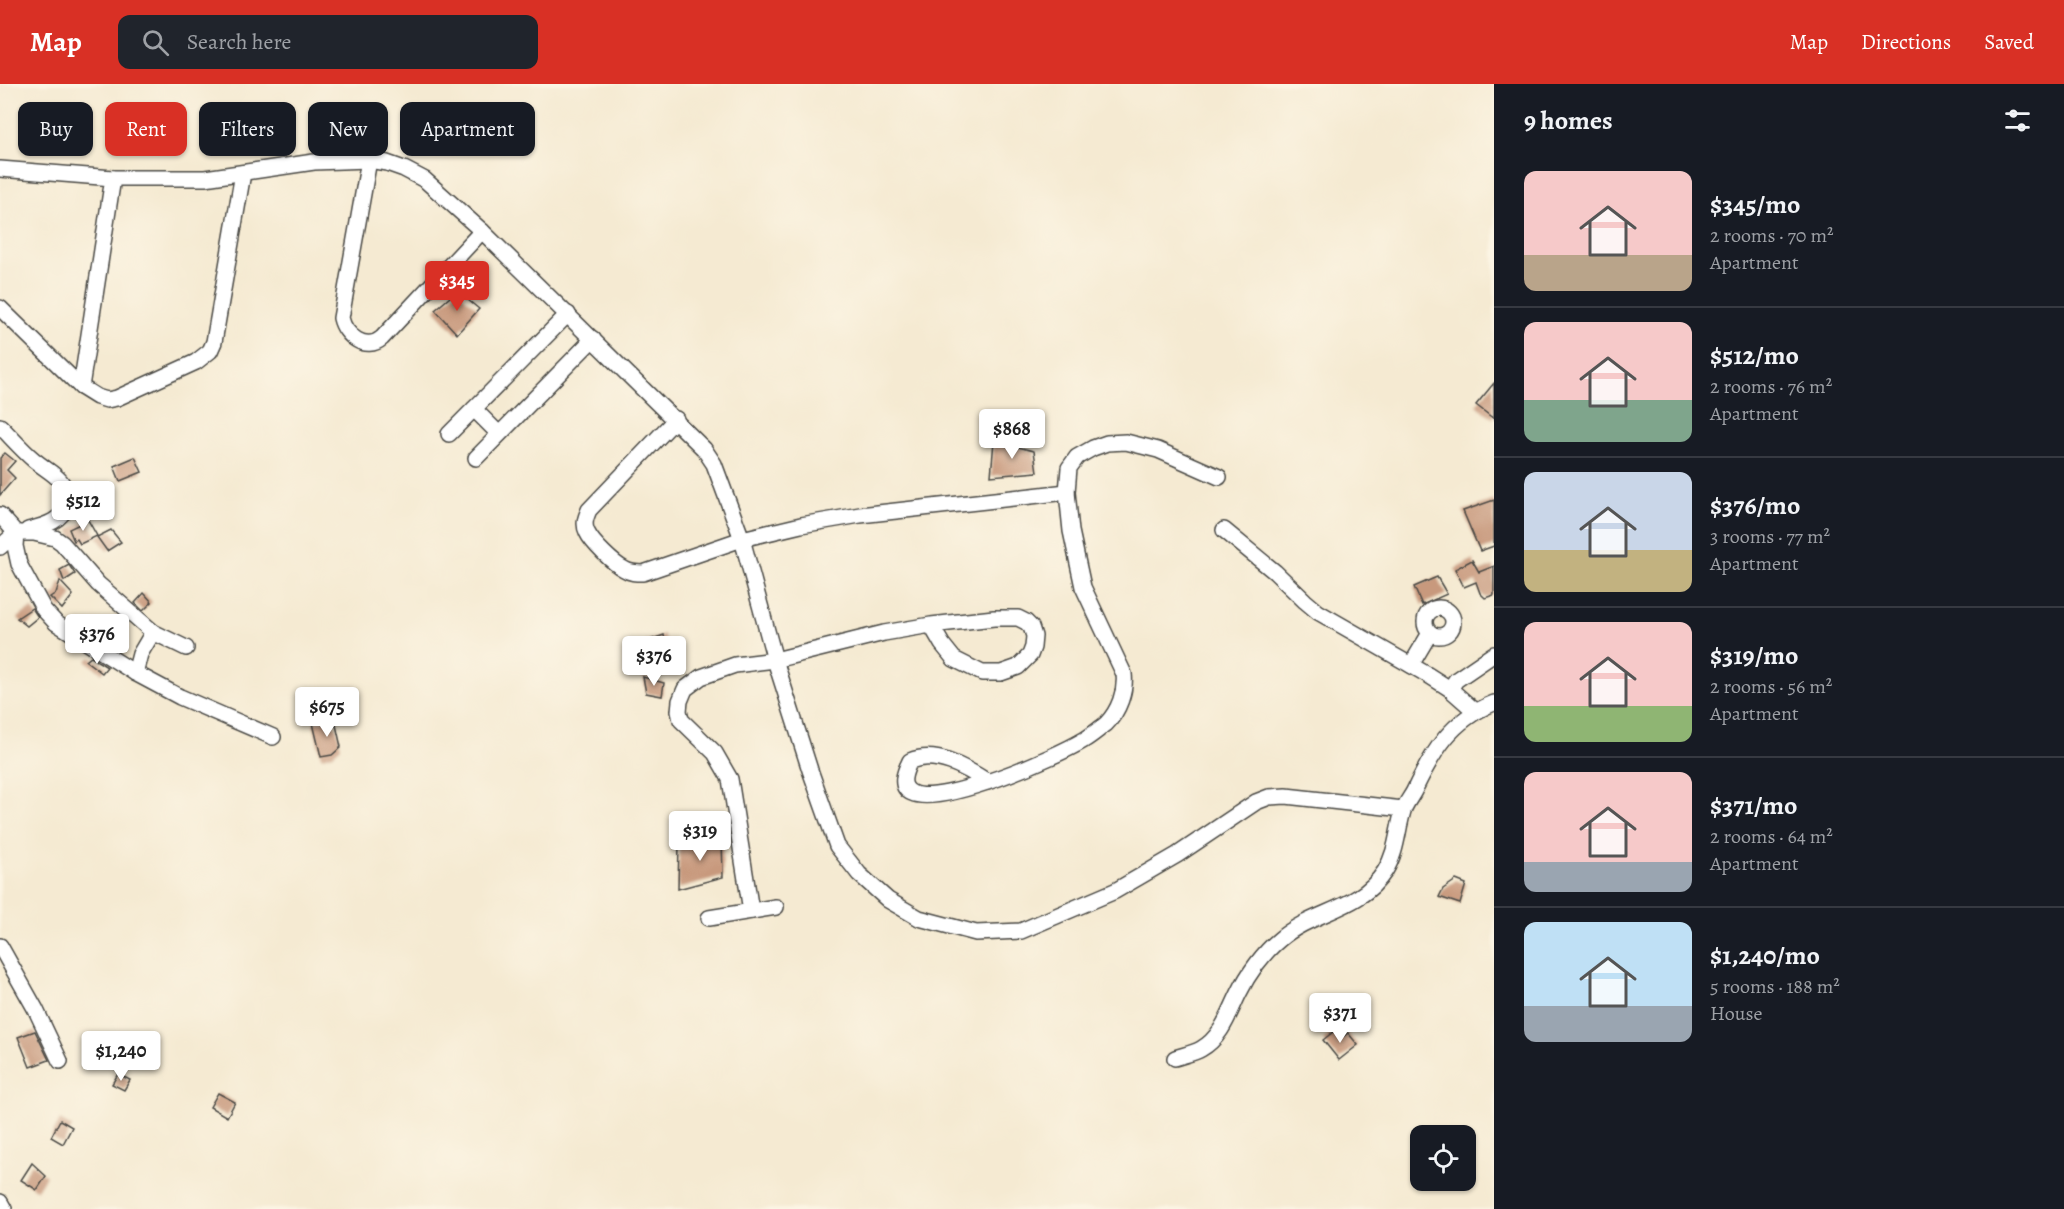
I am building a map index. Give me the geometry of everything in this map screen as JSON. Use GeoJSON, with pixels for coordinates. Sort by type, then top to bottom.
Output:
{"type":"FeatureCollection","features":[{"type":"Feature","properties":{"kind":"street"},"geometry":{"type":"LineString","coordinates":[[369,160],[341,318],[346,331],[360,341],[370,344],[382,338],[482,231]]}},
{"type":"Feature","properties":{"kind":"street"},"geometry":{"type":"LineString","coordinates":[[0,169],[113,178],[205,178],[314,162],[369,160],[387,163],[425,180],[482,231],[704,449],[714,464],[742,539],[775,660],[837,846],[859,874],[888,900],[920,918],[976,933],[1020,930],[1115,891],[1177,855],[1256,802],[1269,797],[1286,796],[1403,809]]}},
{"type":"Feature","properties":{"kind":"street"},"geometry":{"type":"LineString","coordinates":[[0,308],[81,387],[107,400],[117,398],[196,362],[210,351],[214,342],[243,173]]}},
{"type":"Feature","properties":{"kind":"street"},"geometry":{"type":"LineString","coordinates":[[81,387],[113,178]]}},
{"type":"Feature","properties":{"kind":"street"},"geometry":{"type":"LineString","coordinates":[[449,434],[568,314]]}},
{"type":"Feature","properties":{"kind":"street"},"geometry":{"type":"LineString","coordinates":[[476,458],[593,339]]}},
{"type":"Feature","properties":{"kind":"street"},"geometry":{"type":"LineString","coordinates":[[474,409],[499,434]]}},
{"type":"Feature","properties":{"kind":"street"},"geometry":{"type":"LineString","coordinates":[[676,419],[589,510],[585,520],[587,532],[617,564],[634,573],[643,573],[742,539],[801,525],[860,515],[1067,492]]}},
{"type":"Feature","properties":{"kind":"street"},"geometry":{"type":"LineString","coordinates":[[0,426],[34,460],[66,486],[70,502],[64,514],[51,525],[16,533],[0,547]]}},
{"type":"Feature","properties":{"kind":"street"},"geometry":{"type":"LineString","coordinates":[[988,782],[968,769],[948,761],[926,757],[910,761],[903,779],[907,790],[912,794],[924,796],[988,782],[1010,775],[1084,740],[1107,722],[1118,708],[1125,684],[1124,674],[1083,587],[1071,531],[1067,492],[1069,468],[1077,457],[1107,443],[1126,442],[1158,450],[1219,477]]}},
{"type":"Feature","properties":{"kind":"street"},"geometry":{"type":"LineString","coordinates":[[0,515],[16,533],[16,557],[44,610],[56,623],[135,673],[180,697],[273,736]]}},
{"type":"Feature","properties":{"kind":"street"},"geometry":{"type":"LineString","coordinates":[[1224,530],[1275,572],[1318,612],[1412,665],[1450,689],[1475,711]]}},
{"type":"Feature","properties":{"kind":"street"},"geometry":{"type":"LineString","coordinates":[[16,533],[34,533],[55,538],[98,584],[153,632],[186,648]]}},
{"type":"Feature","properties":{"kind":"street"},"geometry":{"type":"LineString","coordinates":[[751,911],[730,778],[715,753],[681,720],[678,711],[685,689],[702,678],[735,665],[775,660],[884,633],[931,626],[994,618],[1018,618],[1026,622],[1031,627],[1034,636],[1033,647],[1030,655],[1018,667],[1001,673],[982,672],[954,659],[931,626]]}},
{"type":"Feature","properties":{"kind":"street"},"geometry":{"type":"LineString","coordinates":[[135,673],[140,654],[153,632]]}},
{"type":"Feature","properties":{"kind":"street"},"geometry":{"type":"LineString","coordinates":[[1412,665],[1430,633]]}},
{"type":"Feature","properties":{"kind":"street"},"geometry":{"type":"LineString","coordinates":[[1450,689],[1456,680],[1494,654]]}},
{"type":"Feature","properties":{"kind":"street"},"geometry":{"type":"LineString","coordinates":[[1175,1058],[1201,1049],[1214,1039],[1225,1024],[1239,991],[1253,969],[1279,940],[1302,924],[1349,904],[1370,890],[1392,859],[1403,809],[1429,759],[1448,733],[1475,711],[1494,703]]}},
{"type":"Feature","properties":{"kind":"street"},"geometry":{"type":"LineString","coordinates":[[709,918],[776,907]]}},
{"type":"Feature","properties":{"kind":"street"},"geometry":{"type":"LineString","coordinates":[[0,946],[36,1010],[60,1062]]}},
{"type":"Feature","properties":{"kind":"street"},"geometry":{"type":"LineString","coordinates":[[0,1202],[4,1209]]}},
{"type":"Feature","properties":{"kind":"building"},"geometry":{"type":"Polygon","coordinates":[[[457,291],[479,309],[457,334],[435,310],[457,291]]]}},
{"type":"Feature","properties":{"kind":"building"},"geometry":{"type":"Polygon","coordinates":[[[1494,383],[1494,419],[1476,405],[1494,383]]]}},
{"type":"Feature","properties":{"kind":"building"},"geometry":{"type":"Polygon","coordinates":[[[994,441],[1034,451],[1037,472],[991,476],[994,441]]]}},
{"type":"Feature","properties":{"kind":"building"},"geometry":{"type":"Polygon","coordinates":[[[5,453],[15,461],[7,470],[15,478],[0,495],[0,458],[5,453]]]}},
{"type":"Feature","properties":{"kind":"building"},"geometry":{"type":"Polygon","coordinates":[[[135,457],[142,472],[120,481],[114,466],[135,457]]]}},
{"type":"Feature","properties":{"kind":"building"},"geometry":{"type":"Polygon","coordinates":[[[1494,500],[1494,546],[1480,551],[1463,511],[1494,500]]]}},
{"type":"Feature","properties":{"kind":"building"},"geometry":{"type":"Polygon","coordinates":[[[88,520],[97,536],[80,544],[77,539],[74,541],[69,529],[88,520]]]}},
{"type":"Feature","properties":{"kind":"building"},"geometry":{"type":"Polygon","coordinates":[[[111,530],[121,542],[107,551],[97,537],[111,530]]]}},
{"type":"Feature","properties":{"kind":"building"},"geometry":{"type":"Polygon","coordinates":[[[1472,560],[1479,572],[1494,566],[1494,595],[1485,598],[1480,593],[1476,582],[1464,587],[1455,569],[1472,560]]]}},
{"type":"Feature","properties":{"kind":"building"},"geometry":{"type":"Polygon","coordinates":[[[69,565],[75,574],[64,581],[60,570],[69,565]]]}},
{"type":"Feature","properties":{"kind":"building"},"geometry":{"type":"Polygon","coordinates":[[[1437,577],[1447,594],[1422,605],[1414,587],[1437,577]]]}},
{"type":"Feature","properties":{"kind":"building"},"geometry":{"type":"Polygon","coordinates":[[[60,581],[73,595],[62,609],[50,597],[56,593],[60,581]]]}},
{"type":"Feature","properties":{"kind":"building"},"geometry":{"type":"Polygon","coordinates":[[[144,593],[152,602],[143,611],[135,603],[144,593]]]}},
{"type":"Feature","properties":{"kind":"building"},"geometry":{"type":"Polygon","coordinates":[[[32,608],[38,617],[27,626],[17,618],[32,608]]]}},
{"type":"Feature","properties":{"kind":"building"},"geometry":{"type":"Polygon","coordinates":[[[664,635],[673,666],[651,676],[644,642],[664,635]]]}},
{"type":"Feature","properties":{"kind":"building"},"geometry":{"type":"Polygon","coordinates":[[[91,657],[107,667],[102,673],[86,661],[91,657]]]}},
{"type":"Feature","properties":{"kind":"building"},"geometry":{"type":"Polygon","coordinates":[[[643,677],[664,683],[662,696],[646,693],[643,677]]]}},
{"type":"Feature","properties":{"kind":"building"},"geometry":{"type":"Polygon","coordinates":[[[328,719],[330,727],[336,725],[341,747],[332,755],[321,757],[313,723],[328,719]]]}},
{"type":"Feature","properties":{"kind":"building"},"geometry":{"type":"Polygon","coordinates":[[[722,839],[723,877],[678,889],[679,843],[722,839]]]}},
{"type":"Feature","properties":{"kind":"building"},"geometry":{"type":"Polygon","coordinates":[[[1456,880],[1466,884],[1460,904],[1439,897],[1443,889],[1456,880]]]}},
{"type":"Feature","properties":{"kind":"building"},"geometry":{"type":"Polygon","coordinates":[[[1338,1028],[1344,1036],[1348,1033],[1358,1045],[1339,1060],[1323,1040],[1338,1028]]]}},
{"type":"Feature","properties":{"kind":"building"},"geometry":{"type":"Polygon","coordinates":[[[35,1031],[49,1060],[30,1067],[18,1037],[35,1031]]]}},
{"type":"Feature","properties":{"kind":"building"},"geometry":{"type":"Polygon","coordinates":[[[118,1074],[130,1080],[124,1090],[112,1084],[118,1074]]]}},
{"type":"Feature","properties":{"kind":"building"},"geometry":{"type":"Polygon","coordinates":[[[218,1093],[235,1102],[227,1117],[210,1107],[218,1093]]]}},
{"type":"Feature","properties":{"kind":"building"},"geometry":{"type":"Polygon","coordinates":[[[60,1120],[72,1127],[63,1144],[51,1137],[60,1120]]]}},
{"type":"Feature","properties":{"kind":"building"},"geometry":{"type":"Polygon","coordinates":[[[32,1163],[46,1176],[37,1190],[21,1180],[32,1163]]]}}]}
